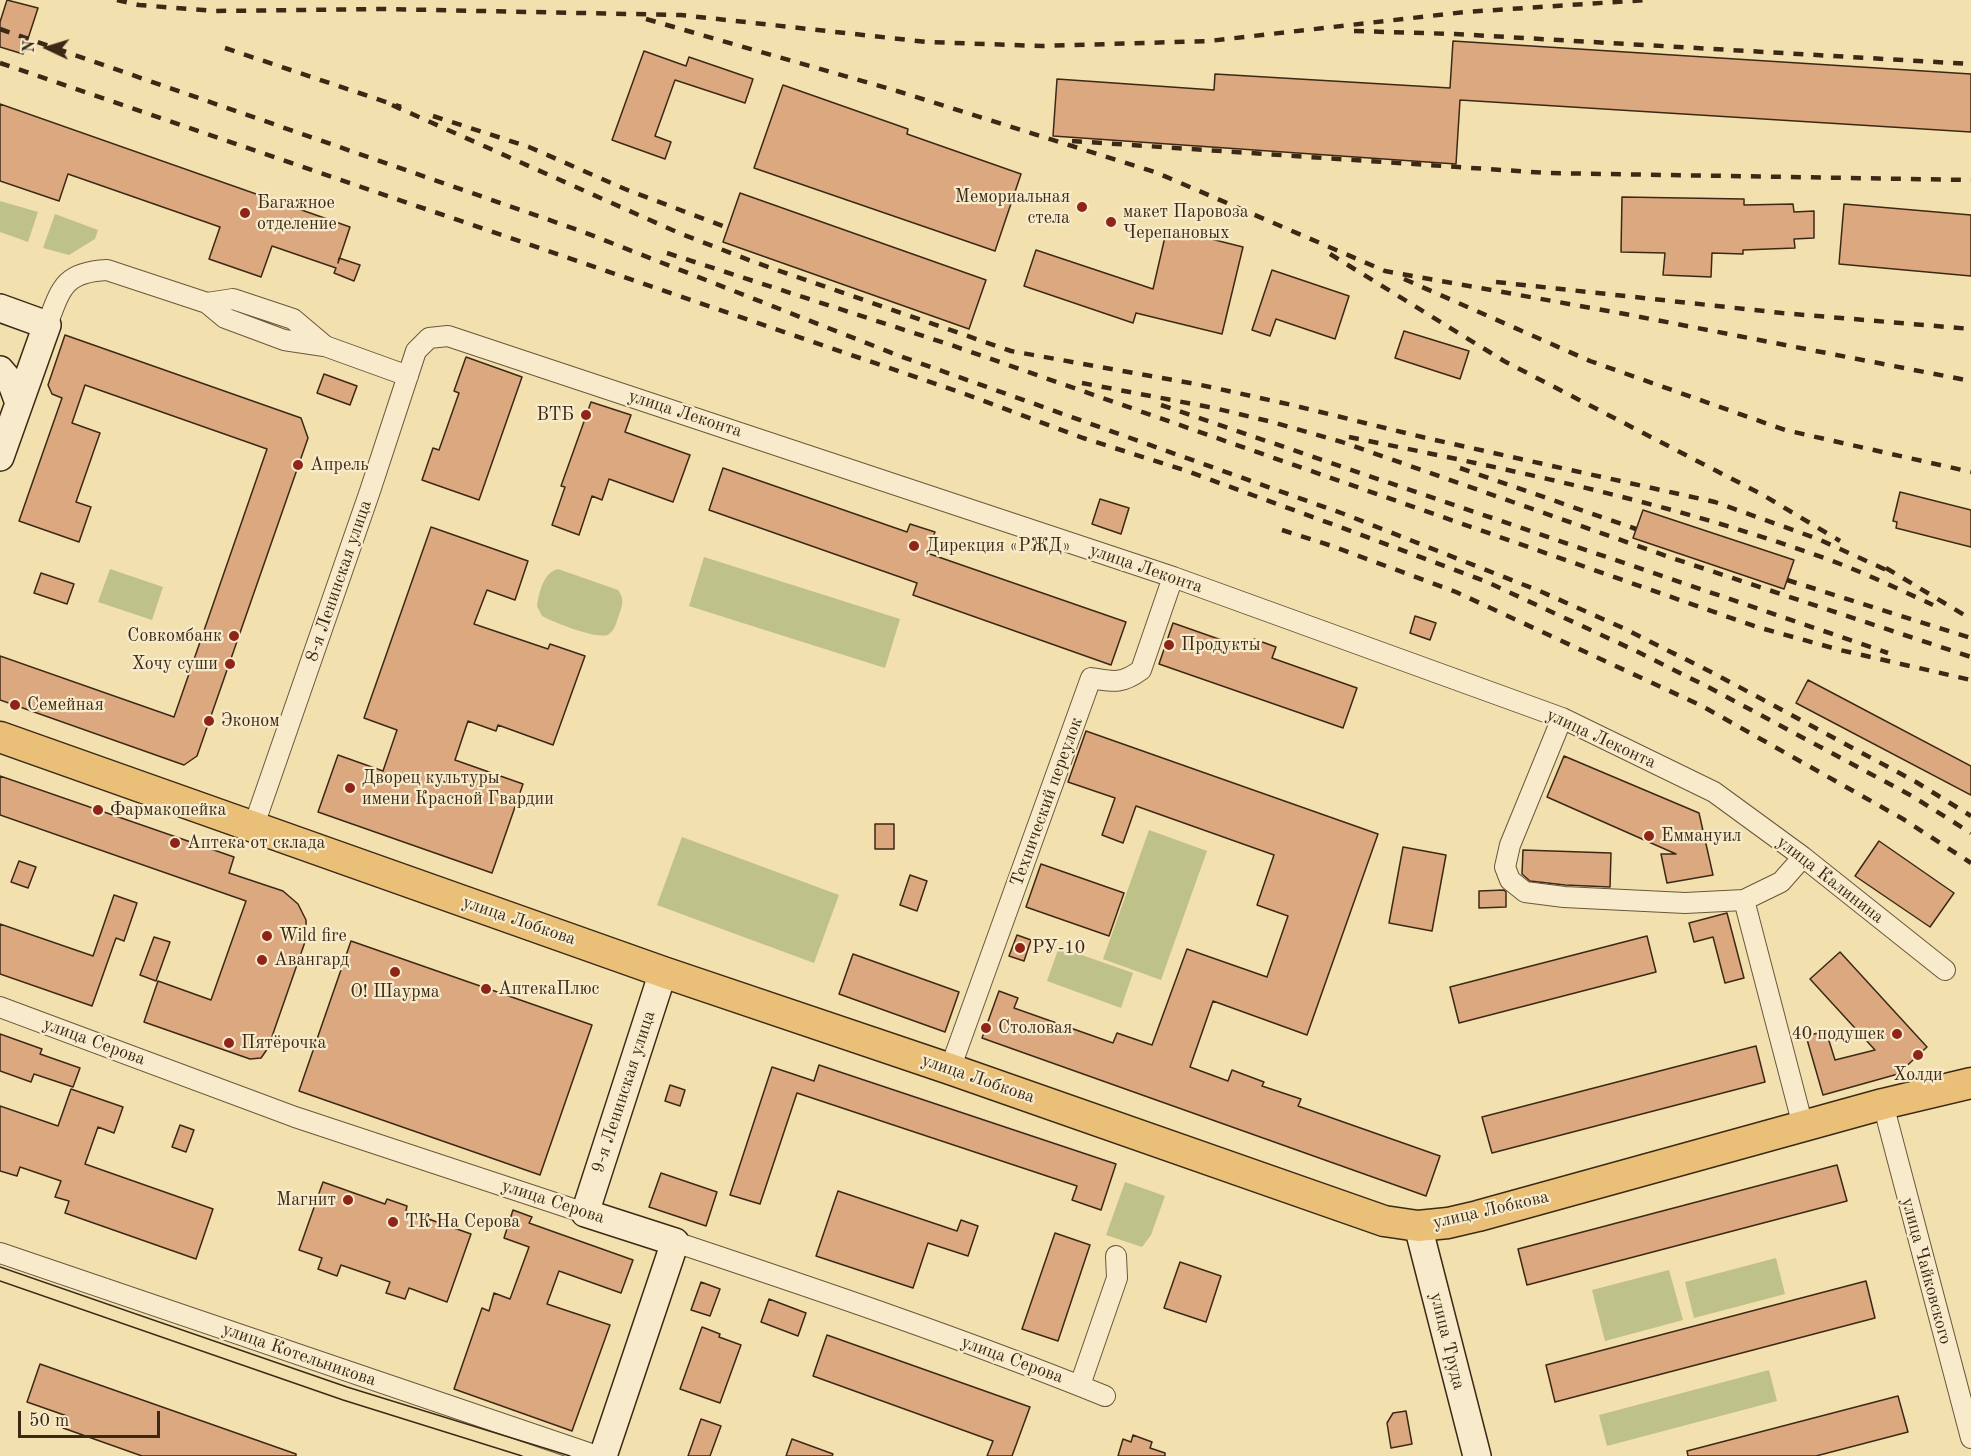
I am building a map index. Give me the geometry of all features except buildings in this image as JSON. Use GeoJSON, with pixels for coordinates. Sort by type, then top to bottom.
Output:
{"type":"FeatureCollection","features":[{"type":"Feature","properties":{"kind":"main road","name":"улица Лобкова"},"geometry":{"type":"LineString","coordinates":[[0,737],[663,972],[950,1069],[1341,1208],[1384,1221],[1418,1226],[1448,1223],[1478,1216],[1883,1104],[1971,1083]]}},
{"type":"Feature","properties":{"kind":"street"},"geometry":{"type":"LineString","coordinates":[[0,457],[60,290],[77,276],[92,271],[107,270],[121,273],[207,303],[233,299],[293,319],[325,346],[408,376]]}},
{"type":"Feature","properties":{"kind":"street"},"geometry":{"type":"LineString","coordinates":[[0,308],[47,325]]}},
{"type":"Feature","properties":{"kind":"street","name":"улица Леконта"},"geometry":{"type":"LineString","coordinates":[[429,338],[448,336],[1173,577],[1562,718],[1714,792]]}},
{"type":"Feature","properties":{"kind":"street","name":"8-я Ленинская улица"},"geometry":{"type":"LineString","coordinates":[[254,828],[416,351],[429,338]]}},
{"type":"Feature","properties":{"kind":"street"},"geometry":{"type":"LineString","coordinates":[[0,370],[12,384],[19,403]]}},
{"type":"Feature","properties":{"kind":"street","name":"Технический переулок"},"geometry":{"type":"LineString","coordinates":[[950,1069],[1091,678],[1116,683],[1130,678],[1141,670],[1173,577]]}},
{"type":"Feature","properties":{"kind":"street"},"geometry":{"type":"LineString","coordinates":[[1562,718],[1510,845],[1505,867],[1510,880],[1525,892],[1564,897],[1685,903],[1744,900],[1781,882],[1803,857]]}},
{"type":"Feature","properties":{"kind":"street","name":"улица Калинина"},"geometry":{"type":"LineString","coordinates":[[1714,792],[1803,857],[1945,970]]}},
{"type":"Feature","properties":{"kind":"street"},"geometry":{"type":"LineString","coordinates":[[1744,900],[1803,1126]]}},
{"type":"Feature","properties":{"kind":"street","name":"9-я Ленинская улица"},"geometry":{"type":"LineString","coordinates":[[585,1213],[663,972]]}},
{"type":"Feature","properties":{"kind":"street","name":"улица Серова"},"geometry":{"type":"LineString","coordinates":[[0,1007],[295,1117],[802,1285],[1106,1396]]}},
{"type":"Feature","properties":{"kind":"street","name":"улица Чайковского"},"geometry":{"type":"LineString","coordinates":[[1883,1104],[1971,1438]]}},
{"type":"Feature","properties":{"kind":"street","name":"улица Труда"},"geometry":{"type":"LineString","coordinates":[[1418,1226],[1477,1456]]}},
{"type":"Feature","properties":{"kind":"street"},"geometry":{"type":"LineString","coordinates":[[603,1456],[675,1242]]}},
{"type":"Feature","properties":{"kind":"street","name":"улица Котельникова"},"geometry":{"type":"LineString","coordinates":[[0,1253],[597,1456]]}},
{"type":"Feature","properties":{"kind":"street"},"geometry":{"type":"LineString","coordinates":[[1080,1385],[1117,1278],[1116,1256]]}},
{"type":"Feature","properties":{"kind":"green space"},"geometry":{"type":"Polygon","coordinates":[[[0,201],[38,212],[28,242],[0,232],[0,201]]]}},
{"type":"Feature","properties":{"kind":"green space"},"geometry":{"type":"Polygon","coordinates":[[[55,214],[98,230],[95,239],[69,255],[43,248],[55,214]]]}},
{"type":"Feature","properties":{"kind":"green space"},"geometry":{"type":"Polygon","coordinates":[[[704,557],[900,619],[885,668],[689,606],[704,557]]]}},
{"type":"Feature","properties":{"kind":"green space"},"geometry":{"type":"Polygon","coordinates":[[[110,569],[163,587],[152,620],[98,602],[110,569]]]}},
{"type":"Feature","properties":{"kind":"green space"},"geometry":{"type":"Polygon","coordinates":[[[558,569],[618,590],[622,598],[622,606],[615,627],[609,634],[587,633],[542,616],[537,606],[541,589],[549,574],[558,569]]]}},
{"type":"Feature","properties":{"kind":"green space"},"geometry":{"type":"Polygon","coordinates":[[[1149,830],[1207,851],[1161,980],[1103,959],[1149,830]]]}},
{"type":"Feature","properties":{"kind":"green space"},"geometry":{"type":"Polygon","coordinates":[[[682,837],[839,895],[814,963],[657,905],[682,837]]]}},
{"type":"Feature","properties":{"kind":"green space"},"geometry":{"type":"Polygon","coordinates":[[[1059,947],[1133,973],[1121,1008],[1047,981],[1059,947]]]}},
{"type":"Feature","properties":{"kind":"green space"},"geometry":{"type":"Polygon","coordinates":[[[1125,1182],[1165,1196],[1151,1235],[1142,1247],[1106,1235],[1125,1182]]]}},
{"type":"Feature","properties":{"kind":"green space"},"geometry":{"type":"Polygon","coordinates":[[[1776,1258],[1785,1294],[1694,1318],[1685,1282],[1776,1258]]]}},
{"type":"Feature","properties":{"kind":"green space"},"geometry":{"type":"Polygon","coordinates":[[[1669,1270],[1683,1320],[1605,1341],[1592,1290],[1669,1270]]]}},
{"type":"Feature","properties":{"kind":"green space"},"geometry":{"type":"Polygon","coordinates":[[[1769,1370],[1777,1401],[1607,1446],[1599,1415],[1769,1370]]]}},
{"type":"Feature","properties":{"kind":"tram line"},"geometry":{"type":"LineString","coordinates":[[0,1267],[347,1387],[570,1456]]}},
{"type":"Feature","properties":{"kind":"tram line"},"geometry":{"type":"LineString","coordinates":[[0,1281],[343,1400],[522,1456]]}},
{"type":"Feature","properties":{"kind":"railway"},"geometry":{"type":"LineString","coordinates":[[117,0],[139,5],[215,11],[383,9],[681,15],[927,42],[1042,46],[1209,41],[1465,12],[1646,0]]}},
{"type":"Feature","properties":{"kind":"railway"},"geometry":{"type":"LineString","coordinates":[[646,19],[897,91],[1155,172],[1385,271],[1625,314],[1971,381]]}},
{"type":"Feature","properties":{"kind":"railway"},"geometry":{"type":"LineString","coordinates":[[0,29],[581,231],[897,355],[1344,514],[1542,592],[1623,628],[1715,674],[1916,782],[1971,816]]}},
{"type":"Feature","properties":{"kind":"railway"},"geometry":{"type":"LineString","coordinates":[[1354,31],[1455,34],[1971,64]]}},
{"type":"Feature","properties":{"kind":"railway"},"geometry":{"type":"LineString","coordinates":[[225,48],[401,107]]}},
{"type":"Feature","properties":{"kind":"railway"},"geometry":{"type":"LineString","coordinates":[[0,63],[965,394],[1083,438],[1184,470],[1487,582],[1710,688],[1912,796],[1971,833]]}},
{"type":"Feature","properties":{"kind":"railway"},"geometry":{"type":"LineString","coordinates":[[392,105],[679,233],[754,262],[1011,351],[1201,385],[1715,502],[1818,539],[1893,573]]}},
{"type":"Feature","properties":{"kind":"railway"},"geometry":{"type":"LineString","coordinates":[[433,116],[529,147],[625,189],[728,228]]}},
{"type":"Feature","properties":{"kind":"railway"},"geometry":{"type":"LineString","coordinates":[[1072,141],[1547,173],[1971,180]]}},
{"type":"Feature","properties":{"kind":"railway"},"geometry":{"type":"LineString","coordinates":[[667,253],[951,345],[1757,627],[1840,650],[1971,680]]}},
{"type":"Feature","properties":{"kind":"railway"},"geometry":{"type":"LineString","coordinates":[[1330,254],[1504,361],[1763,495],[1840,541]]}},
{"type":"Feature","properties":{"kind":"railway"},"geometry":{"type":"LineString","coordinates":[[1404,279],[1590,361],[1785,430],[1971,472]]}},
{"type":"Feature","properties":{"kind":"railway"},"geometry":{"type":"LineString","coordinates":[[1496,282],[1782,313],[1971,329]]}},
{"type":"Feature","properties":{"kind":"railway"},"geometry":{"type":"LineString","coordinates":[[1082,383],[1214,408],[1342,442],[1672,558],[1971,657]]}},
{"type":"Feature","properties":{"kind":"railway"},"geometry":{"type":"LineString","coordinates":[[1161,405],[1888,653]]}},
{"type":"Feature","properties":{"kind":"railway"},"geometry":{"type":"LineString","coordinates":[[1349,437],[1523,473],[1695,516],[1823,558],[1933,605]]}},
{"type":"Feature","properties":{"kind":"railway"},"geometry":{"type":"LineString","coordinates":[[1460,468],[1636,529]]}},
{"type":"Feature","properties":{"kind":"railway"},"geometry":{"type":"LineString","coordinates":[[1282,530],[1456,592],[1702,706],[1903,819],[1971,863]]}},
{"type":"Feature","properties":{"kind":"railway"},"geometry":{"type":"LineString","coordinates":[[1886,568],[1971,619]]}},
{"type":"Feature","properties":{"kind":"railway"},"geometry":{"type":"LineString","coordinates":[[1787,580],[1971,638]]}},
{"type":"Feature","properties":{"kind":"place","name":"Мемориальная стела"},"geometry":{"type":"Point","coordinates":[1082,207]}},
{"type":"Feature","properties":{"kind":"place","name":"Багажное отделение"},"geometry":{"type":"Point","coordinates":[245,213]}},
{"type":"Feature","properties":{"kind":"place","name":"макет Паровоза Черепановых"},"geometry":{"type":"Point","coordinates":[1111,222]}},
{"type":"Feature","properties":{"kind":"place","name":"ВТБ"},"geometry":{"type":"Point","coordinates":[586,415]}},
{"type":"Feature","properties":{"kind":"place","name":"Апрель"},"geometry":{"type":"Point","coordinates":[298,465]}},
{"type":"Feature","properties":{"kind":"place","name":"Дирекция «РЖД»"},"geometry":{"type":"Point","coordinates":[914,546]}},
{"type":"Feature","properties":{"kind":"place","name":"Совкомбанк"},"geometry":{"type":"Point","coordinates":[234,636]}},
{"type":"Feature","properties":{"kind":"place","name":"Продукты"},"geometry":{"type":"Point","coordinates":[1169,645]}},
{"type":"Feature","properties":{"kind":"place","name":"Хочу суши"},"geometry":{"type":"Point","coordinates":[230,664]}},
{"type":"Feature","properties":{"kind":"place","name":"Семейная"},"geometry":{"type":"Point","coordinates":[15,705]}},
{"type":"Feature","properties":{"kind":"place","name":"Эконом"},"geometry":{"type":"Point","coordinates":[209,721]}},
{"type":"Feature","properties":{"kind":"place","name":"Дворец культуры имени Красной Гвардии"},"geometry":{"type":"Point","coordinates":[350,788]}},
{"type":"Feature","properties":{"kind":"place","name":"Фармакопейка"},"geometry":{"type":"Point","coordinates":[98,810]}},
{"type":"Feature","properties":{"kind":"place","name":"Еммануил"},"geometry":{"type":"Point","coordinates":[1649,836]}},
{"type":"Feature","properties":{"kind":"place","name":"Аптека от склада"},"geometry":{"type":"Point","coordinates":[175,843]}},
{"type":"Feature","properties":{"kind":"place","name":"Wild fire"},"geometry":{"type":"Point","coordinates":[267,936]}},
{"type":"Feature","properties":{"kind":"place","name":"РУ-10"},"geometry":{"type":"Point","coordinates":[1020,948]}},
{"type":"Feature","properties":{"kind":"place","name":"Авангард"},"geometry":{"type":"Point","coordinates":[262,960]}},
{"type":"Feature","properties":{"kind":"place","name":"О! Шаурма"},"geometry":{"type":"Point","coordinates":[395,972]}},
{"type":"Feature","properties":{"kind":"place","name":"АптекаПлюс"},"geometry":{"type":"Point","coordinates":[486,989]}},
{"type":"Feature","properties":{"kind":"place","name":"Столовая"},"geometry":{"type":"Point","coordinates":[986,1028]}},
{"type":"Feature","properties":{"kind":"place","name":"40 подушек"},"geometry":{"type":"Point","coordinates":[1897,1034]}},
{"type":"Feature","properties":{"kind":"place","name":"Пятёрочка"},"geometry":{"type":"Point","coordinates":[229,1043]}},
{"type":"Feature","properties":{"kind":"place","name":"Холди"},"geometry":{"type":"Point","coordinates":[1918,1055]}},
{"type":"Feature","properties":{"kind":"place","name":"Магнит"},"geometry":{"type":"Point","coordinates":[348,1200]}},
{"type":"Feature","properties":{"kind":"place","name":"ТК На Серова"},"geometry":{"type":"Point","coordinates":[393,1222]}}]}
